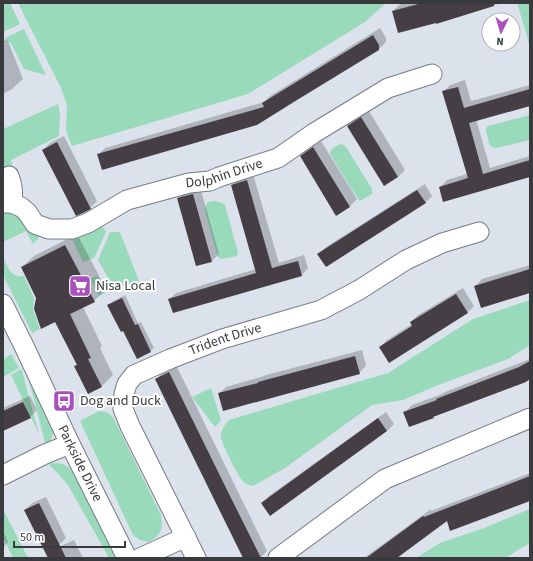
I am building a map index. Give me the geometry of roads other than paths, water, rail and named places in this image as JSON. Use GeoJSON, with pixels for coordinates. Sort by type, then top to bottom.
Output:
{"type":"FeatureCollection","features":[{"type":"Feature","properties":{"kind":"street","name":"Dolphin Drive"},"geometry":{"type":"LineString","coordinates":[[9,176],[13,190],[7,203],[21,207],[27,212],[35,224],[49,229],[72,229],[88,223],[128,200],[186,184],[210,181],[278,158],[388,88],[432,74]]}},
{"type":"Feature","properties":{"kind":"street","name":"Trident Drive"},"geometry":{"type":"LineString","coordinates":[[196,558],[130,426],[124,409],[124,394],[127,384],[134,376],[170,359],[222,339],[321,310],[359,290],[406,260],[442,243],[479,232]]}},
{"type":"Feature","properties":{"kind":"street","name":"Parkside Drive"},"geometry":{"type":"LineString","coordinates":[[3,304],[70,444],[128,558]]}},
{"type":"Feature","properties":{"kind":"street"},"geometry":{"type":"LineString","coordinates":[[278,558],[385,479],[530,418]]}},
{"type":"Feature","properties":{"kind":"street"},"geometry":{"type":"LineString","coordinates":[[3,474],[70,444]]}},
{"type":"Feature","properties":{"kind":"street"},"geometry":{"type":"LineString","coordinates":[[140,558],[186,537]]}},
{"type":"Feature","properties":{"kind":"place","name":"Nisa Local"},"geometry":{"type":"Point","coordinates":[80,286]}},
{"type":"Feature","properties":{"kind":"place","name":"Dog and Duck"},"geometry":{"type":"Point","coordinates":[64,401]}}]}
